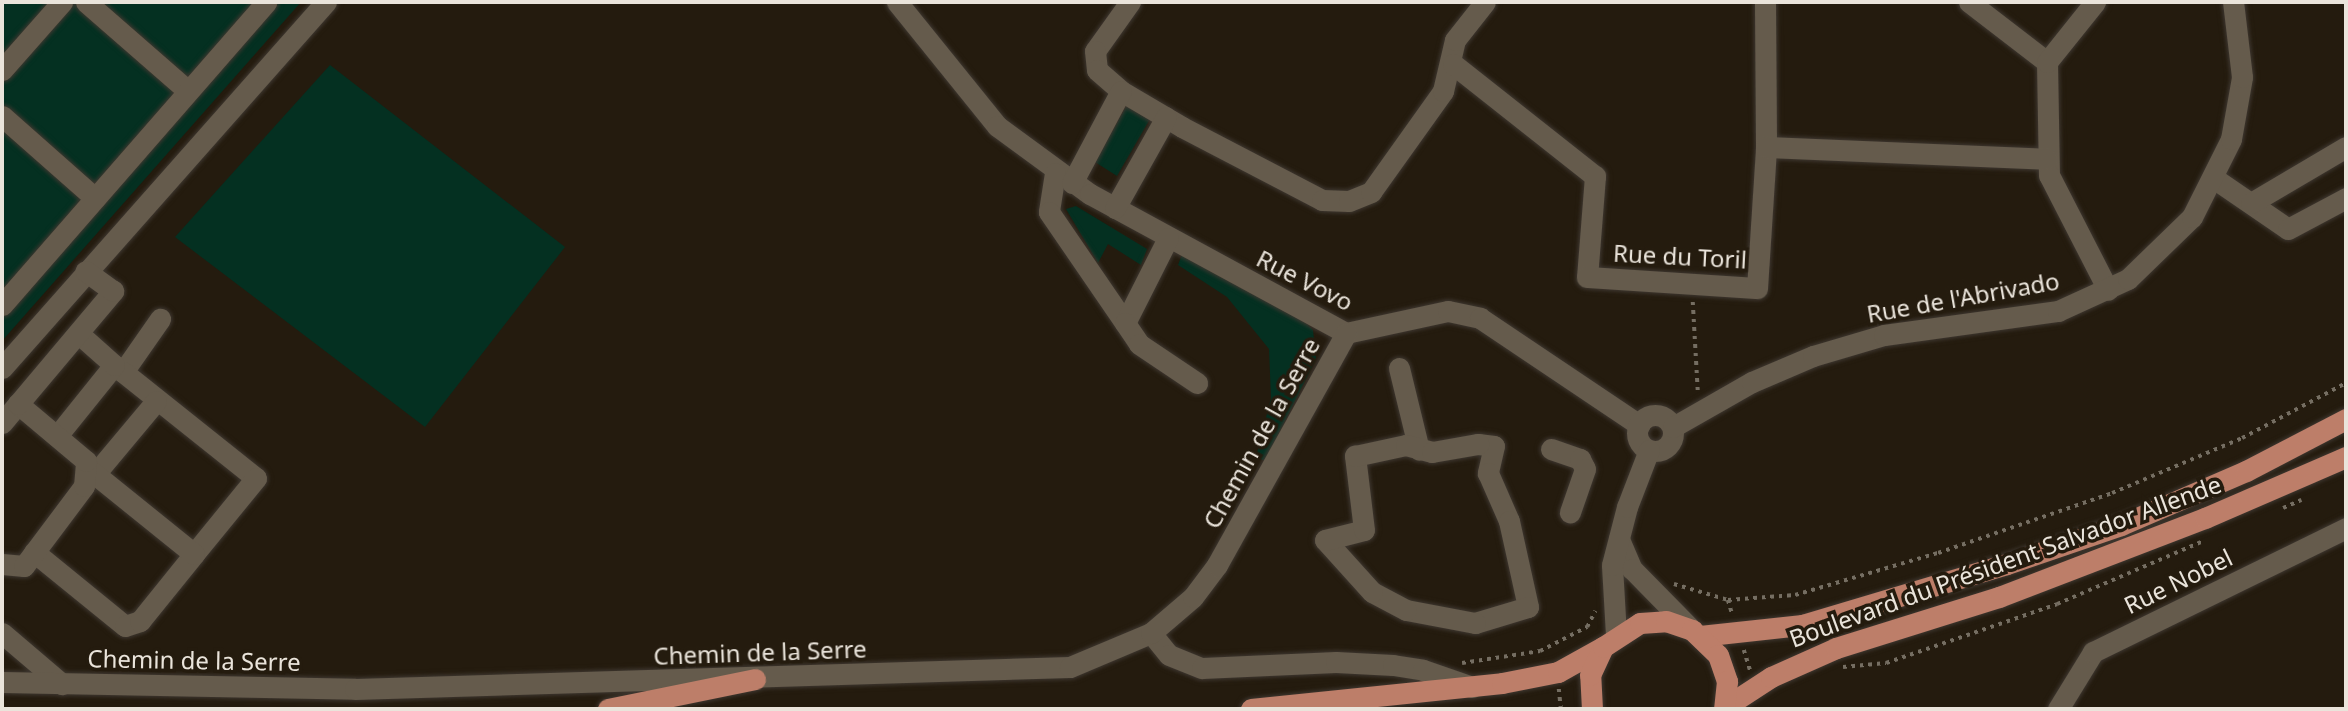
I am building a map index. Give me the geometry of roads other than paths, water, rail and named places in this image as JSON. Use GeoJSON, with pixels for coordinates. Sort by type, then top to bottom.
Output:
{"type":"FeatureCollection","features":[{"type":"Feature","properties":{"kind":"main road","name":"Boulevard du Président Salvador Allende"},"geometry":{"type":"LineString","coordinates":[[1696,633],[1802,625],[2032,555],[2121,525],[2233,477],[2346,419]]}},
{"type":"Feature","properties":{"kind":"main road","name":"Boulevard du Président Salvador Allende"},"geometry":{"type":"LineString","coordinates":[[1725,708],[1771,677],[1836,648],[1999,597],[2205,518],[2346,457]]}},
{"type":"Feature","properties":{"kind":"main road"},"geometry":{"type":"LineString","coordinates":[[1251,709],[1472,688],[1558,672],[1640,623],[1667,621],[1696,633],[1718,655],[1727,681],[1725,708]]}},
{"type":"Feature","properties":{"kind":"main road"},"geometry":{"type":"LineString","coordinates":[[1592,709],[1590,676],[1609,641]]}},
{"type":"Feature","properties":{"kind":"main road"},"geometry":{"type":"LineString","coordinates":[[608,709],[755,679]]}},
{"type":"Feature","properties":{"kind":"street"},"geometry":{"type":"LineString","coordinates":[[2,70],[62,2]]}},
{"type":"Feature","properties":{"kind":"street"},"geometry":{"type":"LineString","coordinates":[[86,2],[188,91]]}},
{"type":"Feature","properties":{"kind":"street"},"geometry":{"type":"LineString","coordinates":[[2,305],[266,2]]}},
{"type":"Feature","properties":{"kind":"street"},"geometry":{"type":"LineString","coordinates":[[2,368],[85,271],[326,2]]}},
{"type":"Feature","properties":{"kind":"street","name":"Rue Vovo"},"geometry":{"type":"LineString","coordinates":[[897,2],[997,126],[1064,178],[1115,208],[1346,332],[1448,311],[1463,312],[1480,318],[1639,425]]}},
{"type":"Feature","properties":{"kind":"street"},"geometry":{"type":"LineString","coordinates":[[1130,2],[1095,51],[1097,70],[1122,91],[1174,122],[1322,201],[1349,201],[1371,192],[1443,92],[1453,64],[1455,40],[1485,2]]}},
{"type":"Feature","properties":{"kind":"street"},"geometry":{"type":"LineString","coordinates":[[1765,2],[1766,146],[2047,159]]}},
{"type":"Feature","properties":{"kind":"street"},"geometry":{"type":"LineString","coordinates":[[1969,2],[2047,61]]}},
{"type":"Feature","properties":{"kind":"street"},"geometry":{"type":"LineString","coordinates":[[2095,2],[2047,61],[2047,159],[2057,195],[2108,289]]}},
{"type":"Feature","properties":{"kind":"street","name":"Rue de l'Abrivado"},"geometry":{"type":"LineString","coordinates":[[1673,427],[1752,382],[1813,356],[1884,335],[2035,316],[2108,289],[2171,242],[2215,179],[2231,139],[2242,77],[2233,2]]}},
{"type":"Feature","properties":{"kind":"street","name":"Rue du Toril"},"geometry":{"type":"LineString","coordinates":[[1453,64],[1595,176],[1587,278],[1757,288],[1766,146]]}},
{"type":"Feature","properties":{"kind":"street"},"geometry":{"type":"LineString","coordinates":[[1122,91],[1064,178],[1049,212],[1139,344],[1197,383]]}},
{"type":"Feature","properties":{"kind":"street"},"geometry":{"type":"LineString","coordinates":[[2,116],[95,198]]}},
{"type":"Feature","properties":{"kind":"street"},"geometry":{"type":"LineString","coordinates":[[1115,208],[1174,122]]}},
{"type":"Feature","properties":{"kind":"street"},"geometry":{"type":"LineString","coordinates":[[2251,203],[2346,147]]}},
{"type":"Feature","properties":{"kind":"street"},"geometry":{"type":"LineString","coordinates":[[2215,179],[2288,229],[2346,198]]}},
{"type":"Feature","properties":{"kind":"street"},"geometry":{"type":"LineString","coordinates":[[1125,323],[1168,238]]}},
{"type":"Feature","properties":{"kind":"street"},"geometry":{"type":"LineString","coordinates":[[2,423],[113,291],[85,271]]}},
{"type":"Feature","properties":{"kind":"street"},"geometry":{"type":"LineString","coordinates":[[57,436],[119,369],[160,319]]}},
{"type":"Feature","properties":{"kind":"street","name":"Chemin de la Serre"},"geometry":{"type":"LineString","coordinates":[[2,682],[355,689],[755,679],[1070,667],[1151,633],[1193,597],[1217,565],[1346,332]]}},
{"type":"Feature","properties":{"kind":"street"},"geometry":{"type":"LineString","coordinates":[[34,552],[125,626],[140,621],[256,478],[156,401],[78,333]]}},
{"type":"Feature","properties":{"kind":"street"},"geometry":{"type":"LineString","coordinates":[[1399,368],[1419,450]]}},
{"type":"Feature","properties":{"kind":"street"},"geometry":{"type":"LineString","coordinates":[[2,564],[24,566],[84,486],[91,470],[156,401]]}},
{"type":"Feature","properties":{"kind":"street"},"geometry":{"type":"LineString","coordinates":[[18,404],[86,461],[91,470],[194,554]]}},
{"type":"Feature","properties":{"kind":"street"},"geometry":{"type":"LineString","coordinates":[[1654,414],[1666,417],[1673,427],[1670,444],[1649,450],[1637,437],[1639,425],[1654,414]]}},
{"type":"Feature","properties":{"kind":"street"},"geometry":{"type":"LineString","coordinates":[[1406,445],[1419,450],[1494,446],[1488,473],[1509,522],[1528,607],[1475,623],[1406,610],[1372,592],[1325,540],[1364,530],[1355,456],[1406,445]]}},
{"type":"Feature","properties":{"kind":"street"},"geometry":{"type":"LineString","coordinates":[[1551,449],[1580,459],[1585,469],[1570,512]]}},
{"type":"Feature","properties":{"kind":"street"},"geometry":{"type":"LineString","coordinates":[[1609,641],[1612,565],[1649,450]]}},
{"type":"Feature","properties":{"kind":"street","name":"Rue Nobel"},"geometry":{"type":"LineString","coordinates":[[2058,709],[2093,652],[2346,528]]}},
{"type":"Feature","properties":{"kind":"street"},"geometry":{"type":"LineString","coordinates":[[1619,539],[1632,569],[1696,633]]}},
{"type":"Feature","properties":{"kind":"street"},"geometry":{"type":"LineString","coordinates":[[2,633],[62,684]]}},
{"type":"Feature","properties":{"kind":"street"},"geometry":{"type":"LineString","coordinates":[[1151,633],[1169,655],[1202,668],[1336,662],[1393,665],[1423,670],[1472,688]]}}]}
